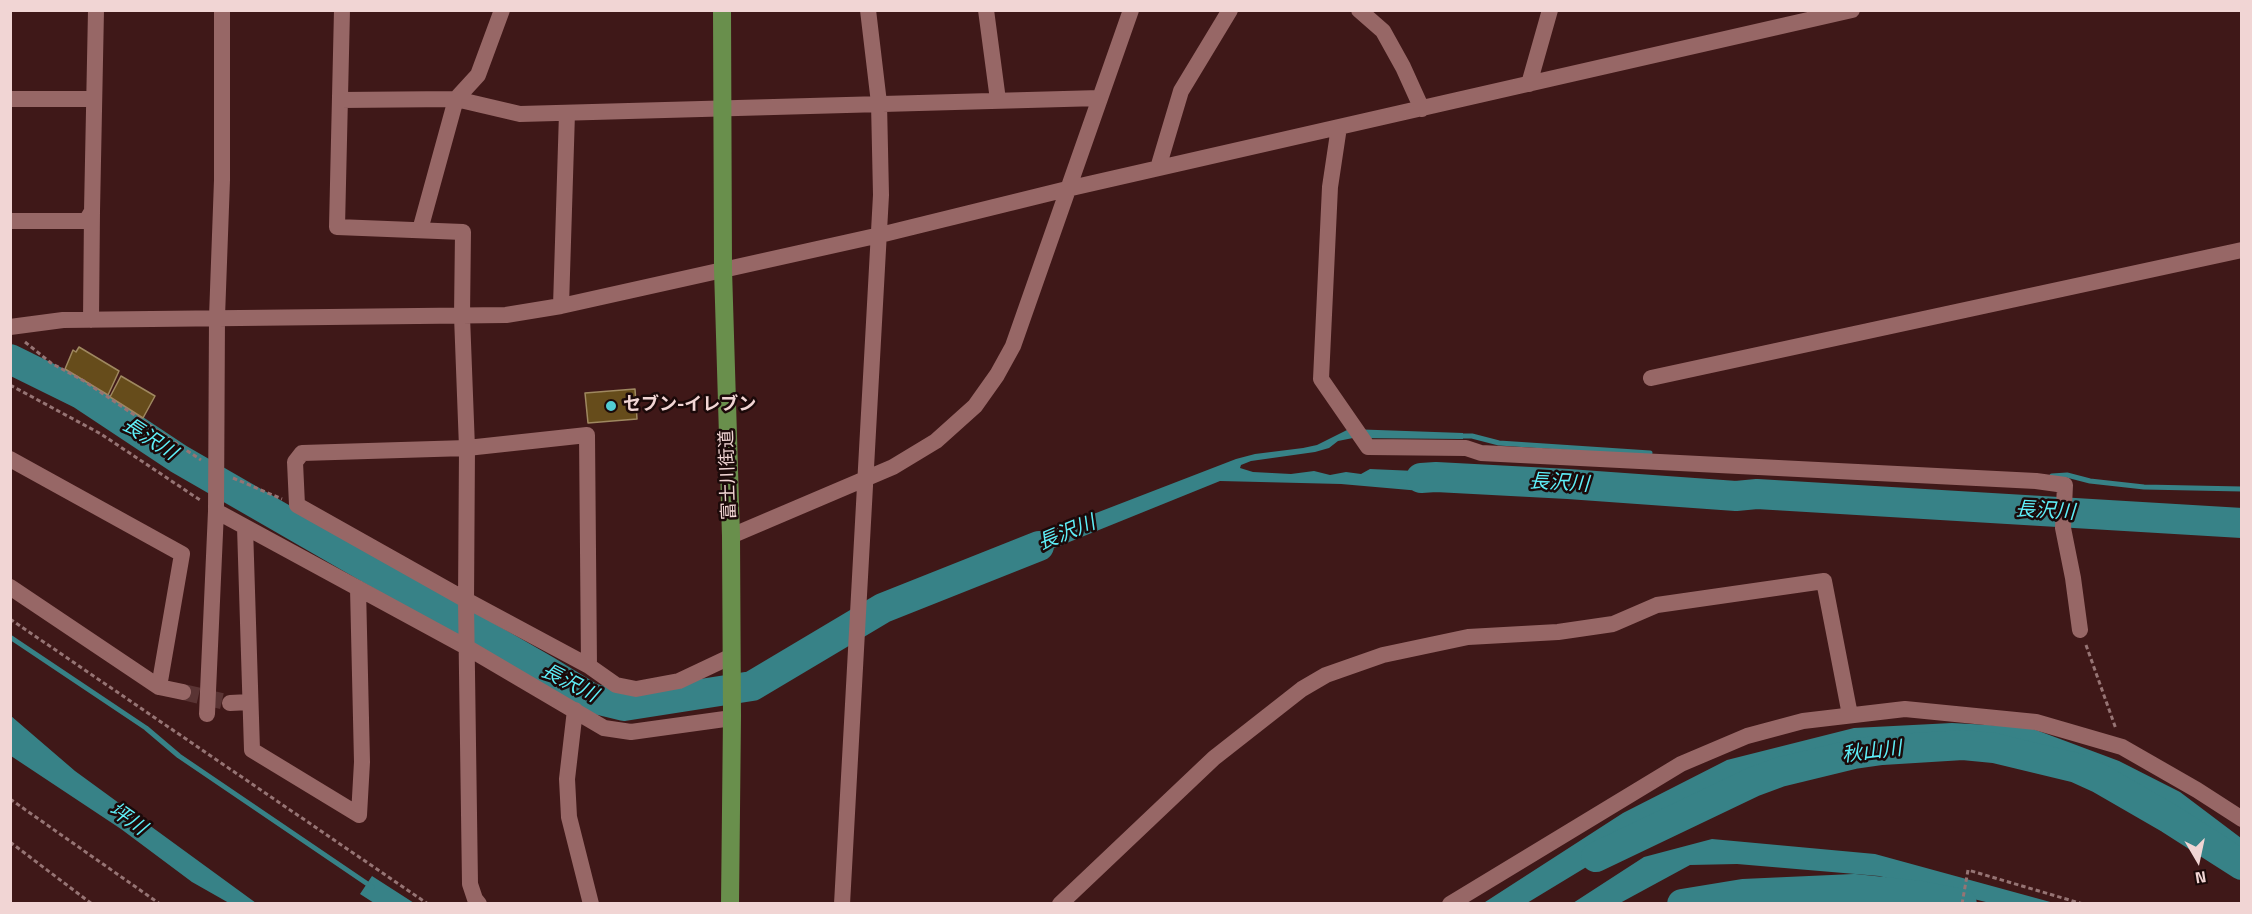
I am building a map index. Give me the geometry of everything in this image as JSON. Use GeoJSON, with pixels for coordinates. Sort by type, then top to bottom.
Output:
{"type":"FeatureCollection","features":[{"type":"Feature","properties":{"kind":"main road","name":"富士川街道"},"geometry":{"type":"LineString","coordinates":[[722,10],[723,269],[731,536],[730,903]]}},
{"type":"Feature","properties":{"kind":"street"},"geometry":{"type":"LineString","coordinates":[[91,320],[96,10]]}},
{"type":"Feature","properties":{"kind":"street"},"geometry":{"type":"LineString","coordinates":[[207,714],[217,471],[217,317],[222,180],[222,10]]}},
{"type":"Feature","properties":{"kind":"street"},"geometry":{"type":"LineString","coordinates":[[342,10],[337,227],[463,232],[462,316],[467,448],[466,601],[470,884],[475,899],[479,903]]}},
{"type":"Feature","properties":{"kind":"street"},"geometry":{"type":"LineString","coordinates":[[420,230],[456,99],[478,75],[502,10]]}},
{"type":"Feature","properties":{"kind":"street"},"geometry":{"type":"LineString","coordinates":[[842,903],[880,235],[879,103],[868,10]]}},
{"type":"Feature","properties":{"kind":"street"},"geometry":{"type":"LineString","coordinates":[[986,10],[998,100]]}},
{"type":"Feature","properties":{"kind":"street"},"geometry":{"type":"LineString","coordinates":[[731,536],[893,467],[936,441],[975,406],[997,375],[1013,346],[1131,10]]}},
{"type":"Feature","properties":{"kind":"street"},"geometry":{"type":"LineString","coordinates":[[1158,168],[1181,92],[1230,10]]}},
{"type":"Feature","properties":{"kind":"street"},"geometry":{"type":"LineString","coordinates":[[1359,10],[1383,31],[1422,109]]}},
{"type":"Feature","properties":{"kind":"street"},"geometry":{"type":"LineString","coordinates":[[1529,84],[1550,10]]}},
{"type":"Feature","properties":{"kind":"street"},"geometry":{"type":"LineString","coordinates":[[10,327],[63,320],[506,315],[561,306],[880,235],[1067,189],[1852,10]]}},
{"type":"Feature","properties":{"kind":"street"},"geometry":{"type":"LineString","coordinates":[[340,100],[456,99],[520,114],[1100,98]]}},
{"type":"Feature","properties":{"kind":"street"},"geometry":{"type":"LineString","coordinates":[[10,99],[94,99]]}},
{"type":"Feature","properties":{"kind":"street"},"geometry":{"type":"LineString","coordinates":[[561,306],[567,113]]}},
{"type":"Feature","properties":{"kind":"street"},"geometry":{"type":"LineString","coordinates":[[1339,127],[1330,187],[1321,379],[1368,447],[1466,448],[1481,453],[2000,479],[2065,485],[2063,528],[2080,630]]}},
{"type":"Feature","properties":{"kind":"street"},"geometry":{"type":"LineString","coordinates":[[10,221],[86,221],[92,211]]}},
{"type":"Feature","properties":{"kind":"street"},"geometry":{"type":"LineString","coordinates":[[1651,378],[2241,250]]}},
{"type":"Feature","properties":{"kind":"street"},"geometry":{"type":"LineString","coordinates":[[589,666],[587,435],[467,448],[302,453],[295,462],[297,505],[466,601],[589,666],[616,685],[636,688],[679,681],[732,657]]}},
{"type":"Feature","properties":{"kind":"street"},"geometry":{"type":"LineString","coordinates":[[10,459],[182,554],[159,687]]}},
{"type":"Feature","properties":{"kind":"street"},"geometry":{"type":"LineString","coordinates":[[216,504],[245,527],[468,647],[604,728],[631,732],[732,717]]}},
{"type":"Feature","properties":{"kind":"street"},"geometry":{"type":"LineString","coordinates":[[245,527],[252,750],[358,815],[362,762],[357,588]]}},
{"type":"Feature","properties":{"kind":"street"},"geometry":{"type":"LineString","coordinates":[[1060,903],[1214,758],[1302,689],[1326,675],[1383,655],[1468,637],[1558,632],[1613,624],[1658,605],[1824,581],[1851,715]]}},
{"type":"Feature","properties":{"kind":"street"},"geometry":{"type":"LineString","coordinates":[[10,587],[159,687],[183,692]]}},
{"type":"Feature","properties":{"kind":"street"},"geometry":{"type":"LineString","coordinates":[[230,703],[250,702]]}},
{"type":"Feature","properties":{"kind":"street"},"geometry":{"type":"LineString","coordinates":[[1450,903],[1681,764],[1747,736],[1803,721],[1905,709],[2036,722],[2122,747],[2197,790],[2241,819]]}},
{"type":"Feature","properties":{"kind":"street"},"geometry":{"type":"LineString","coordinates":[[575,710],[567,779],[569,817],[591,903]]}},
{"type":"Feature","properties":{"kind":"path"},"geometry":{"type":"LineString","coordinates":[[23,341],[51,363],[84,381],[217,471],[297,505]]}},
{"type":"Feature","properties":{"kind":"path"},"geometry":{"type":"LineString","coordinates":[[10,385],[101,434],[216,504]]}},
{"type":"Feature","properties":{"kind":"path"},"geometry":{"type":"LineString","coordinates":[[10,619],[428,903]]}},
{"type":"Feature","properties":{"kind":"path"},"geometry":{"type":"LineString","coordinates":[[2080,630],[2122,747]]}},
{"type":"Feature","properties":{"kind":"path"},"geometry":{"type":"LineString","coordinates":[[10,800],[160,903]]}},
{"type":"Feature","properties":{"kind":"path"},"geometry":{"type":"LineString","coordinates":[[10,842],[92,903]]}},
{"type":"Feature","properties":{"kind":"path"},"geometry":{"type":"LineString","coordinates":[[1962,903],[1968,870],[2083,903]]}},
{"type":"Feature","properties":{"kind":"water"},"geometry":{"type":"Polygon","coordinates":[[[1349,429],[1463,433],[1463,439],[1353,438],[1338,441],[1329,448],[1315,452],[1251,461],[1241,465],[1240,468],[1253,472],[1291,474],[1314,471],[1330,475],[1346,472],[1361,474],[1370,469],[1461,473],[1460,484],[1427,485],[1421,491],[1341,484],[1220,481],[1005,568],[995,552],[1236,459],[1317,445],[1349,429]]]}},
{"type":"Feature","properties":{"kind":"water","name":"坪川"},"geometry":{"type":"Polygon","coordinates":[[[11,716],[75,771],[256,903],[229,903],[192,882],[121,829],[11,756],[11,716]]]}},
{"type":"Feature","properties":{"kind":"water"},"geometry":{"type":"Polygon","coordinates":[[[1952,723],[2028,727],[2119,761],[2180,792],[2241,838],[2241,868],[2119,781],[2029,746],[1951,740],[1857,745],[1720,786],[1527,903],[1482,904],[1623,813],[1727,760],[1854,728],[1952,723]]]}},
{"type":"Feature","properties":{"kind":"water"},"geometry":{"type":"Polygon","coordinates":[[[1712,839],[1875,854],[2054,903],[1990,903],[1879,876],[1737,864],[1690,865],[1620,903],[1573,903],[1644,857],[1712,839]]]}},
{"type":"Feature","properties":{"kind":"water"},"geometry":{"type":"Polygon","coordinates":[[[372,876],[414,903],[374,903],[360,894],[372,876]]]}},
{"type":"Feature","properties":{"kind":"building"},"geometry":{"type":"Polygon","coordinates":[[[79,347],[119,371],[108,395],[65,369],[73,350],[76,352],[79,347]]]}},
{"type":"Feature","properties":{"kind":"building"},"geometry":{"type":"Polygon","coordinates":[[[121,376],[155,396],[143,418],[110,397],[121,376]]]}},
{"type":"Feature","properties":{"kind":"building"},"geometry":{"type":"Polygon","coordinates":[[[635,389],[637,419],[588,423],[585,393],[635,389]]]}},
{"type":"Feature","properties":{"kind":"waterway","name":"長沢川"},"geometry":{"type":"LineString","coordinates":[[10,359],[81,394],[179,459],[591,698],[624,706],[752,686],[883,608],[1039,546]]}},
{"type":"Feature","properties":{"kind":"waterway"},"geometry":{"type":"LineString","coordinates":[[1457,436],[1472,436],[1499,443],[1650,453]]}},
{"type":"Feature","properties":{"kind":"waterway"},"geometry":{"type":"LineString","coordinates":[[2052,476],[2067,475],[2090,481],[2144,487],[2242,489]]}},
{"type":"Feature","properties":{"kind":"waterway","name":"長沢川"},"geometry":{"type":"LineString","coordinates":[[1421,478],[1568,484],[1736,496],[1757,494],[2242,523]]}},
{"type":"Feature","properties":{"kind":"waterway"},"geometry":{"type":"LineString","coordinates":[[10,637],[146,728],[179,756],[372,887]]}},
{"type":"Feature","properties":{"kind":"waterway","name":"秋山川"},"geometry":{"type":"LineString","coordinates":[[1596,857],[1753,782],[1780,772],[1854,754],[1963,745],[1994,748],[2077,768],[2099,778],[2170,819],[2242,865]]}},
{"type":"Feature","properties":{"kind":"waterway"},"geometry":{"type":"LineString","coordinates":[[1682,904],[1743,894],[1854,889],[1921,896],[1962,904]]}},
{"type":"Feature","properties":{"kind":"tunnel"},"geometry":{"type":"LineString","coordinates":[[183,692],[230,703]]}},
{"type":"Feature","properties":{"kind":"place","name":"セブン-イレブン"},"geometry":{"type":"Point","coordinates":[611,406]}}]}
